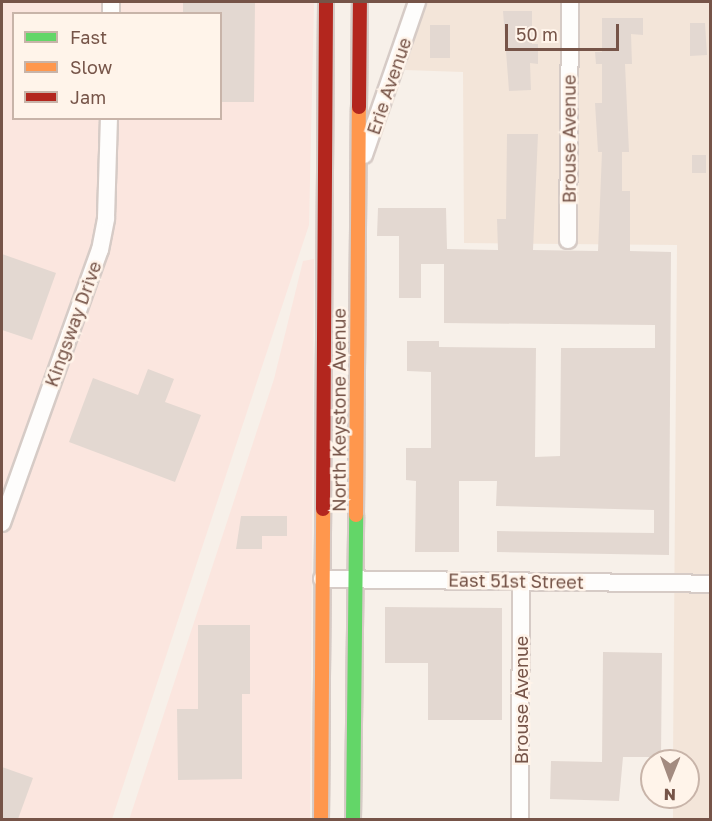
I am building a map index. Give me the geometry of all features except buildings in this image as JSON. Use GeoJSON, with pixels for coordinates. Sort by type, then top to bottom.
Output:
{"type":"FeatureCollection","features":[{"type":"Feature","properties":{"kind":"main road","name":"North Keystone Avenue"},"geometry":{"type":"LineString","coordinates":[[321,819],[327,2]]}},
{"type":"Feature","properties":{"kind":"main road","name":"North Keystone Avenue"},"geometry":{"type":"LineString","coordinates":[[353,819],[360,2]]}},
{"type":"Feature","properties":{"kind":"street","name":"Erie Avenue"},"geometry":{"type":"LineString","coordinates":[[359,170],[417,2]]}},
{"type":"Feature","properties":{"kind":"street","name":"Brouse Avenue"},"geometry":{"type":"LineString","coordinates":[[568,240],[570,2]]}},
{"type":"Feature","properties":{"kind":"street","name":"Kingsway Drive"},"geometry":{"type":"LineString","coordinates":[[2,523],[100,250],[106,218],[109,120]]}},
{"type":"Feature","properties":{"kind":"street","name":"East 51st Street"},"geometry":{"type":"LineString","coordinates":[[322,579],[711,584]]}},
{"type":"Feature","properties":{"kind":"street","name":"Brouse Avenue"},"geometry":{"type":"LineString","coordinates":[[520,819],[521,581]]}},
{"type":"Feature","properties":{"kind":"shaded area"},"geometry":{"type":"Polygon","coordinates":[[[2,2],[314,2],[309,225],[112,819],[2,820],[2,2]]]}},
{"type":"Feature","properties":{"kind":"shaded area"},"geometry":{"type":"Polygon","coordinates":[[[425,2],[710,3],[710,819],[673,819],[673,809],[700,809],[700,749],[673,749],[677,245],[464,243],[463,72],[405,70],[425,2]]]}},
{"type":"Feature","properties":{"kind":"shaded area"},"geometry":{"type":"Polygon","coordinates":[[[314,259],[310,819],[129,820],[274,379],[303,261],[314,259]]]}},
{"type":"Feature","properties":{"kind":"traffic: fast"},"geometry":{"type":"LineString","coordinates":[[353,820],[356,515]]}},
{"type":"Feature","properties":{"kind":"traffic: slow"},"geometry":{"type":"LineString","coordinates":[[356,515],[359,107]]}},
{"type":"Feature","properties":{"kind":"traffic: slow"},"geometry":{"type":"LineString","coordinates":[[321,820],[323,509]]}},
{"type":"Feature","properties":{"kind":"traffic: jam"},"geometry":{"type":"LineString","coordinates":[[323,509],[326,2]]}},
{"type":"Feature","properties":{"kind":"traffic: jam"},"geometry":{"type":"LineString","coordinates":[[359,107],[360,2]]}}]}
